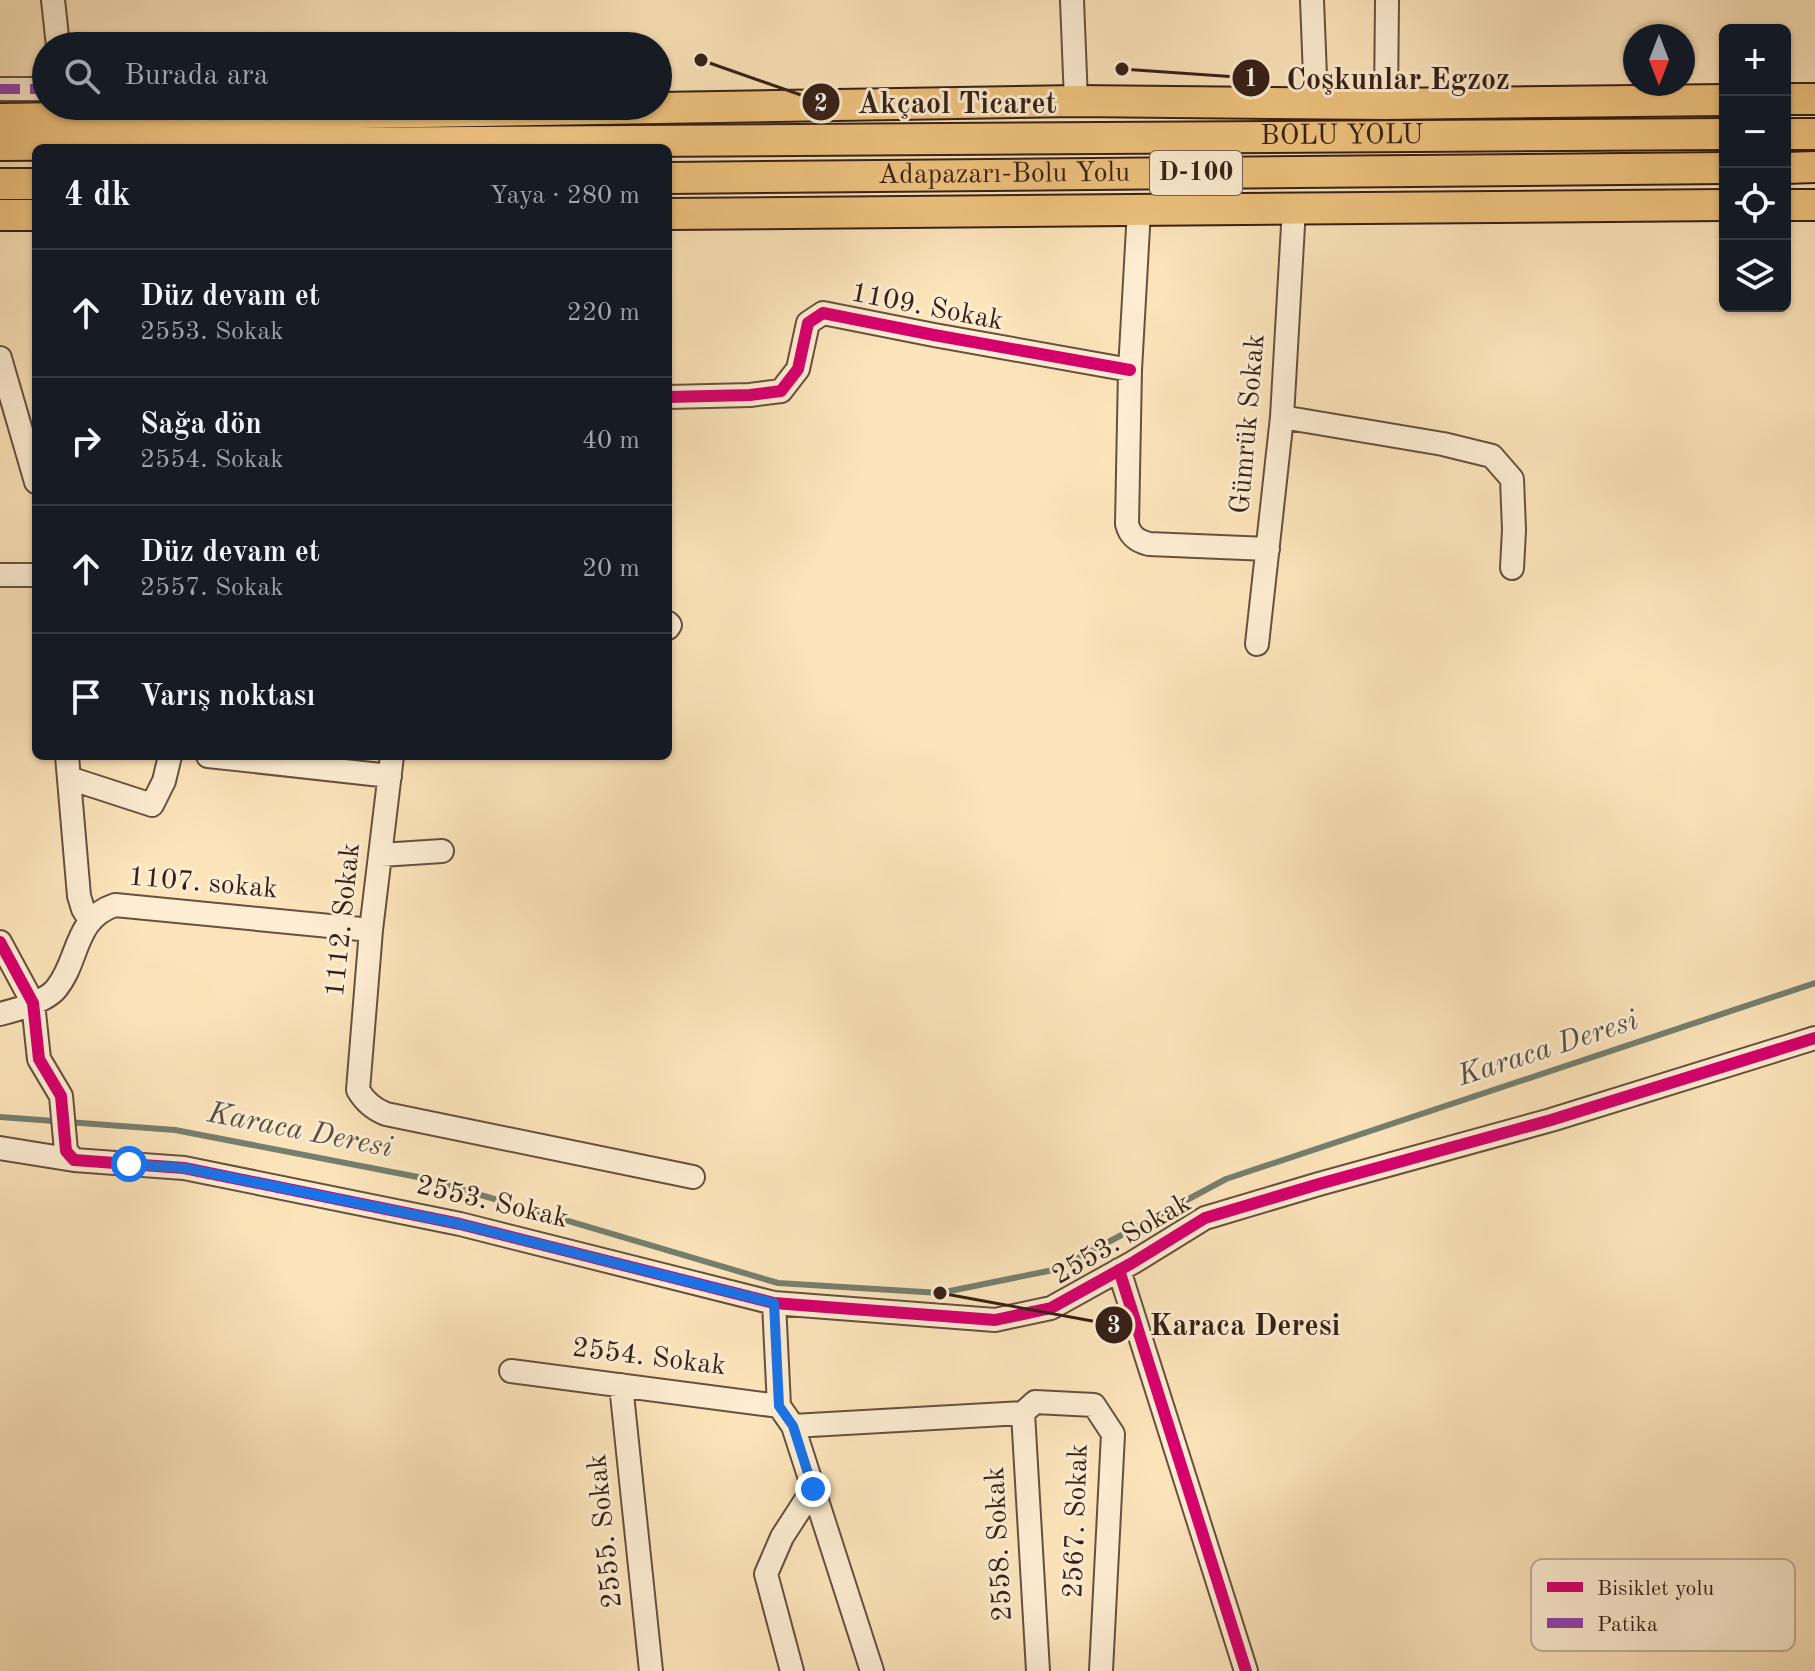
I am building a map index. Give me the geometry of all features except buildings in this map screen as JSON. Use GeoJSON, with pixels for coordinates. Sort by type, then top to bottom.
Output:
{"type":"FeatureCollection","features":[{"type":"Feature","properties":{"kind":"highway"},"geometry":{"type":"LineString","coordinates":[[1791,99],[1815,99]]}},
{"type":"Feature","properties":{"kind":"highway"},"geometry":{"type":"LineString","coordinates":[[672,106],[1076,101],[1386,104],[1719,100]]}},
{"type":"Feature","properties":{"kind":"highway"},"geometry":{"type":"LineString","coordinates":[[0,119],[32,116]]}},
{"type":"Feature","properties":{"kind":"highway","name":"BOLU YOLU"},"geometry":{"type":"LineString","coordinates":[[226,144],[1719,134]]}},
{"type":"Feature","properties":{"kind":"highway"},"geometry":{"type":"LineString","coordinates":[[1791,134],[1815,134]]}},
{"type":"Feature","properties":{"kind":"highway","name":"BOLU YOLU"},"geometry":{"type":"LineString","coordinates":[[0,145],[32,145]]}},
{"type":"Feature","properties":{"kind":"highway"},"geometry":{"type":"LineString","coordinates":[[1791,168],[1815,167]]}},
{"type":"Feature","properties":{"kind":"highway","name":"Adapazarı-Bolu Yolu"},"geometry":{"type":"LineString","coordinates":[[672,178],[1719,168]]}},
{"type":"Feature","properties":{"kind":"highway"},"geometry":{"type":"LineString","coordinates":[[0,184],[32,184]]}},
{"type":"Feature","properties":{"kind":"highway"},"geometry":{"type":"LineString","coordinates":[[672,214],[1719,205]]}},
{"type":"Feature","properties":{"kind":"highway"},"geometry":{"type":"LineString","coordinates":[[1791,205],[1815,205]]}},
{"type":"Feature","properties":{"kind":"highway"},"geometry":{"type":"LineString","coordinates":[[0,215],[32,215]]}},
{"type":"Feature","properties":{"kind":"street"},"geometry":{"type":"LineString","coordinates":[[53,0],[56,32]]}},
{"type":"Feature","properties":{"kind":"street"},"geometry":{"type":"LineString","coordinates":[[1072,0],[1076,101]]}},
{"type":"Feature","properties":{"kind":"street"},"geometry":{"type":"LineString","coordinates":[[1312,0],[1316,102]]}},
{"type":"Feature","properties":{"kind":"street"},"geometry":{"type":"LineString","coordinates":[[1386,104],[1387,0]]}},
{"type":"Feature","properties":{"kind":"street"},"geometry":{"type":"LineString","coordinates":[[0,89],[32,89]]}},
{"type":"Feature","properties":{"kind":"street","name":"Gümrük Sokak"},"geometry":{"type":"LineString","coordinates":[[1257,644],[1282,417],[1294,208]]}},
{"type":"Feature","properties":{"kind":"street"},"geometry":{"type":"LineString","coordinates":[[1139,210],[1130,370],[1127,524],[1131,534],[1149,544],[1268,549]]}},
{"type":"Feature","properties":{"kind":"street","name":"1109. Sokak"},"geometry":{"type":"LineString","coordinates":[[672,397],[781,391],[798,369],[808,323],[823,313],[1130,370]]}},
{"type":"Feature","properties":{"kind":"street"},"geometry":{"type":"LineString","coordinates":[[0,358],[32,468]]}},
{"type":"Feature","properties":{"kind":"street"},"geometry":{"type":"LineString","coordinates":[[1282,417],[1443,444],[1492,456],[1512,479],[1512,568]]}},
{"type":"Feature","properties":{"kind":"street"},"geometry":{"type":"LineString","coordinates":[[0,575],[32,575]]}},
{"type":"Feature","properties":{"kind":"street"},"geometry":{"type":"LineString","coordinates":[[0,1014],[49,996],[57,989],[90,920],[79,896],[68,767],[152,805],[164,781],[169,760]]}},
{"type":"Feature","properties":{"kind":"street"},"geometry":{"type":"LineString","coordinates":[[281,760],[391,766]]}},
{"type":"Feature","properties":{"kind":"street","name":"1112. Sokak"},"geometry":{"type":"LineString","coordinates":[[391,766],[371,930],[358,1090],[369,1105],[386,1114],[693,1177]]}},
{"type":"Feature","properties":{"kind":"street"},"geometry":{"type":"LineString","coordinates":[[381,855],[442,851]]}},
{"type":"Feature","properties":{"kind":"street","name":"1107. sokak"},"geometry":{"type":"LineString","coordinates":[[90,920],[105,908],[115,905],[371,930]]}},
{"type":"Feature","properties":{"kind":"street"},"geometry":{"type":"LineString","coordinates":[[0,942],[33,1003],[39,1059],[61,1096],[70,1155]]}},
{"type":"Feature","properties":{"kind":"street","name":"2553. Sokak"},"geometry":{"type":"LineString","coordinates":[[0,1148],[184,1168],[445,1221],[774,1303],[995,1320],[1051,1308],[1205,1218],[1551,1120],[1815,1038]]}},
{"type":"Feature","properties":{"kind":"street"},"geometry":{"type":"LineString","coordinates":[[1119,1270],[1246,1671]]}},
{"type":"Feature","properties":{"kind":"street"},"geometry":{"type":"LineString","coordinates":[[774,1303],[779,1406],[793,1426],[872,1671]]}},
{"type":"Feature","properties":{"kind":"street","name":"2554. Sokak"},"geometry":{"type":"LineString","coordinates":[[511,1371],[779,1406]]}},
{"type":"Feature","properties":{"kind":"street","name":"2555. Sokak"},"geometry":{"type":"LineString","coordinates":[[621,1385],[651,1671]]}},
{"type":"Feature","properties":{"kind":"street","name":"2567. Sokak"},"geometry":{"type":"LineString","coordinates":[[1023,1413],[1035,1402],[1094,1405],[1113,1434],[1101,1671]]}},
{"type":"Feature","properties":{"kind":"street"},"geometry":{"type":"LineString","coordinates":[[793,1426],[1023,1413]]}},
{"type":"Feature","properties":{"kind":"street","name":"2558. Sokak"},"geometry":{"type":"LineString","coordinates":[[1023,1413],[1038,1671]]}},
{"type":"Feature","properties":{"kind":"street"},"geometry":{"type":"LineString","coordinates":[[792,1671],[766,1574],[782,1537],[813,1489]]}},
{"type":"Feature","properties":{"kind":"waterway","name":"Karaca Deresi"},"geometry":{"type":"LineString","coordinates":[[0,1117],[175,1130],[423,1178],[778,1283],[940,1293],[1058,1269],[1226,1179],[1815,983]]}},
{"type":"Feature","properties":{"kind":"marked path"},"geometry":{"type":"LineString","coordinates":[[0,89],[32,89]]}},
{"type":"Feature","properties":{"kind":"cycle path"},"geometry":{"type":"LineString","coordinates":[[672,397],[781,391],[798,369],[808,323],[823,313],[1130,370]]}},
{"type":"Feature","properties":{"kind":"cycle path"},"geometry":{"type":"LineString","coordinates":[[0,942],[33,1003],[39,1059],[61,1096],[66,1151],[74,1160],[184,1168],[460,1224],[774,1303],[995,1320],[1051,1308],[1205,1218],[1551,1120],[1815,1038]]}},
{"type":"Feature","properties":{"kind":"cycle path"},"geometry":{"type":"LineString","coordinates":[[1119,1270],[1246,1671]]}},
{"type":"Feature","properties":{"kind":"place","name":"Akçaol Ticaret"},"geometry":{"type":"Point","coordinates":[701,60]}},
{"type":"Feature","properties":{"kind":"place","name":"Coşkunlar Egzoz"},"geometry":{"type":"Point","coordinates":[1122,69]}},
{"type":"Feature","properties":{"kind":"place","name":"Karaca Deresi"},"geometry":{"type":"Point","coordinates":[940,1293]}},
{"type":"Feature","properties":{"kind":"route"},"geometry":{"type":"LineString","coordinates":[[129,1164],[184,1168],[460,1224],[774,1303],[779,1406],[793,1426],[813,1489]]}}]}
